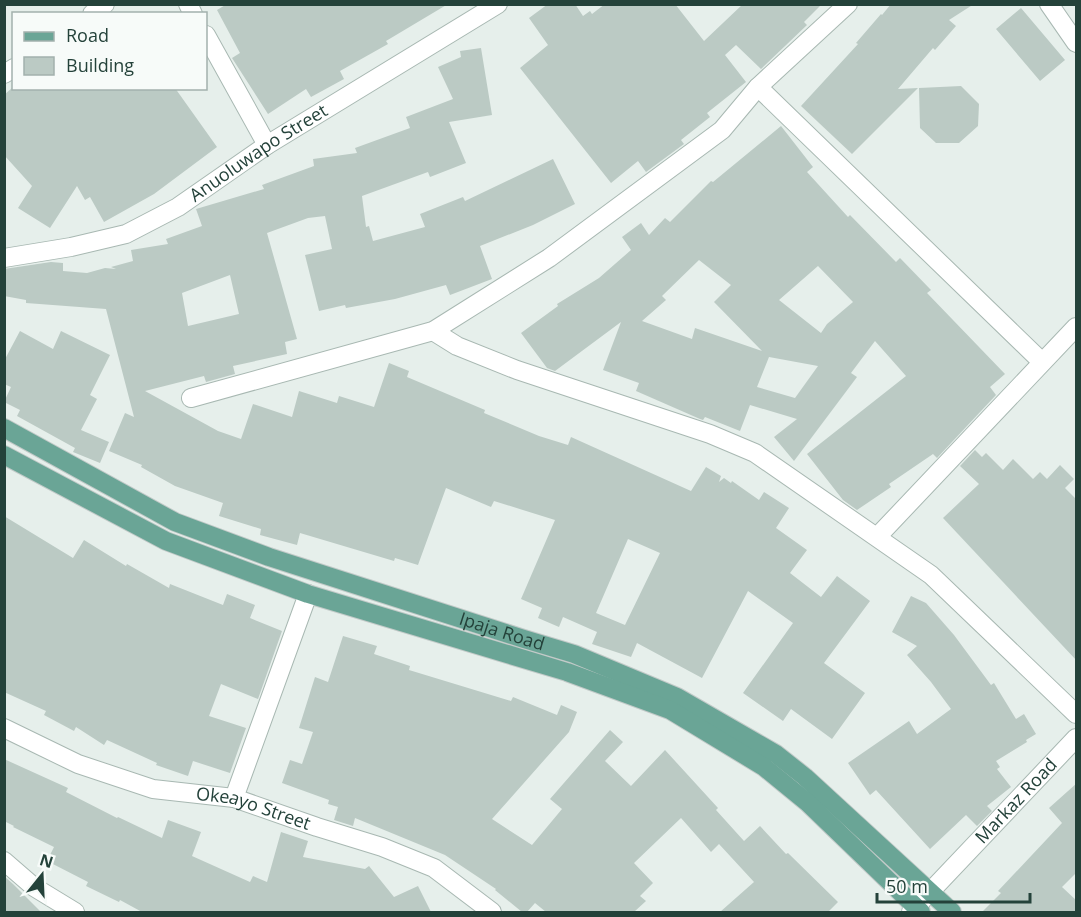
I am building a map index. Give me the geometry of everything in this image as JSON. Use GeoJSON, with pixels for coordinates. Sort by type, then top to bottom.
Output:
{"type":"FeatureCollection","features":[{"type":"Feature","properties":{"kind":"main road","name":"Ipaja Road"},"geometry":{"type":"LineString","coordinates":[[4,428],[175,522],[269,557],[574,654],[776,754],[811,782],[952,912]]}},
{"type":"Feature","properties":{"kind":"main road","name":"Ipaja Road"},"geometry":{"type":"LineString","coordinates":[[4,455],[166,541],[308,594],[674,704],[764,766],[808,803],[916,911]]}},
{"type":"Feature","properties":{"kind":"street","name":"Anuoluwapo Street"},"geometry":{"type":"LineString","coordinates":[[4,258],[71,247],[126,234],[178,207],[267,145],[498,4]]}},
{"type":"Feature","properties":{"kind":"street"},"geometry":{"type":"LineString","coordinates":[[191,398],[433,332],[549,258],[722,130],[758,87],[848,4]]}},
{"type":"Feature","properties":{"kind":"street"},"geometry":{"type":"LineString","coordinates":[[1049,4],[1077,43]]}},
{"type":"Feature","properties":{"kind":"street"},"geometry":{"type":"LineString","coordinates":[[207,37],[267,145]]}},
{"type":"Feature","properties":{"kind":"street"},"geometry":{"type":"LineString","coordinates":[[758,87],[1042,362]]}},
{"type":"Feature","properties":{"kind":"street"},"geometry":{"type":"LineString","coordinates":[[877,537],[1077,327]]}},
{"type":"Feature","properties":{"kind":"street"},"geometry":{"type":"LineString","coordinates":[[433,332],[457,346],[517,370],[710,434],[755,453],[931,575],[1077,714]]}},
{"type":"Feature","properties":{"kind":"street"},"geometry":{"type":"LineString","coordinates":[[234,798],[308,594]]}},
{"type":"Feature","properties":{"kind":"street","name":"Okeayo Street"},"geometry":{"type":"LineString","coordinates":[[4,728],[78,764],[153,789],[234,798],[382,847],[435,868],[492,912]]}},
{"type":"Feature","properties":{"kind":"street","name":"Markaz Road"},"geometry":{"type":"LineString","coordinates":[[916,911],[931,892],[1077,738]]}},
{"type":"Feature","properties":{"kind":"street"},"geometry":{"type":"LineString","coordinates":[[4,861],[34,887],[75,912]]}},
{"type":"Feature","properties":{"kind":"building"},"geometry":{"type":"Polygon","coordinates":[[[227,4],[448,4],[386,41],[388,44],[340,71],[344,79],[311,97],[306,89],[268,114],[232,58],[240,53],[217,10],[227,4]]]}},
{"type":"Feature","properties":{"kind":"building"},"geometry":{"type":"Polygon","coordinates":[[[548,4],[575,4],[583,16],[590,11],[592,14],[605,4],[675,4],[704,41],[743,4],[822,4],[804,22],[807,25],[761,69],[736,45],[725,55],[746,82],[707,113],[710,117],[681,140],[684,144],[646,172],[638,161],[611,183],[520,68],[548,45],[529,18],[548,4]]]}},
{"type":"Feature","properties":{"kind":"building"},"geometry":{"type":"Polygon","coordinates":[[[891,4],[974,4],[949,20],[956,26],[935,50],[933,48],[898,89],[918,88],[852,154],[801,106],[891,4]]]}},
{"type":"Feature","properties":{"kind":"building"},"geometry":{"type":"Polygon","coordinates":[[[1021,8],[1065,60],[1040,81],[996,29],[1021,8]]]}},
{"type":"Feature","properties":{"kind":"building"},"geometry":{"type":"Polygon","coordinates":[[[481,48],[492,115],[449,122],[466,163],[430,177],[428,172],[362,196],[366,227],[369,226],[373,241],[425,227],[420,214],[463,197],[465,201],[553,159],[575,204],[533,225],[480,246],[492,279],[450,295],[446,285],[395,299],[346,308],[345,305],[319,311],[305,255],[332,249],[325,216],[308,218],[267,233],[297,339],[285,342],[287,354],[233,366],[235,374],[206,382],[204,376],[145,391],[218,431],[241,439],[253,404],[292,417],[299,391],[337,403],[339,396],[374,407],[389,363],[409,371],[407,377],[485,410],[484,413],[539,436],[568,445],[571,437],[691,491],[706,467],[721,476],[719,482],[724,478],[731,483],[732,481],[759,500],[764,492],[789,508],[776,528],[807,550],[790,573],[821,597],[837,576],[870,601],[824,663],[865,693],[832,739],[791,709],[783,721],[743,693],[793,623],[748,591],[702,678],[637,643],[631,657],[592,644],[597,632],[563,617],[559,627],[538,618],[542,608],[521,599],[555,520],[494,501],[491,507],[446,488],[418,565],[395,558],[394,561],[300,533],[297,545],[260,535],[261,529],[219,516],[223,503],[175,486],[141,467],[142,465],[109,451],[125,413],[134,417],[106,309],[26,303],[26,300],[4,296],[4,269],[51,262],[63,263],[63,271],[87,273],[105,268],[116,269],[111,267],[133,261],[131,250],[168,244],[166,239],[202,226],[196,209],[264,189],[262,185],[314,166],[313,159],[357,153],[355,148],[410,128],[406,117],[453,99],[438,67],[461,57],[460,51],[481,48]],[[230,275],[182,293],[188,326],[239,314],[230,275]],[[628,539],[596,613],[625,625],[660,553],[628,539]]]}},
{"type":"Feature","properties":{"kind":"building"},"geometry":{"type":"Polygon","coordinates":[[[961,86],[979,104],[978,126],[959,143],[936,143],[920,128],[919,88],[961,86]]]}},
{"type":"Feature","properties":{"kind":"building"},"geometry":{"type":"Polygon","coordinates":[[[12,88],[12,90],[176,90],[217,147],[154,194],[104,222],[90,197],[85,200],[77,186],[50,228],[18,208],[32,186],[4,155],[4,95],[12,88]]]}},
{"type":"Feature","properties":{"kind":"building"},"geometry":{"type":"Polygon","coordinates":[[[781,126],[813,167],[807,172],[848,217],[850,215],[896,262],[900,258],[931,290],[927,293],[1005,374],[990,387],[996,395],[937,458],[933,454],[889,484],[891,487],[857,510],[843,500],[807,454],[906,376],[875,341],[851,373],[857,377],[794,461],[774,437],[797,419],[750,405],[740,431],[705,417],[703,420],[700,419],[636,391],[639,383],[603,370],[621,322],[555,371],[547,368],[521,333],[558,306],[557,304],[599,278],[631,250],[622,237],[641,223],[649,235],[665,218],[670,222],[711,181],[713,182],[781,126]],[[699,260],[662,296],[666,300],[642,321],[692,339],[695,328],[762,351],[714,302],[731,285],[699,260]],[[818,266],[779,300],[821,333],[827,324],[853,302],[818,266]],[[769,357],[757,387],[795,398],[818,366],[769,357]]]}},
{"type":"Feature","properties":{"kind":"building"},"geometry":{"type":"Polygon","coordinates":[[[20,331],[53,349],[61,331],[110,355],[90,395],[97,399],[81,430],[109,442],[100,463],[73,452],[75,448],[17,416],[20,410],[4,402],[11,387],[4,384],[4,361],[20,331]]]}},
{"type":"Feature","properties":{"kind":"building"},"geometry":{"type":"Polygon","coordinates":[[[975,450],[982,457],[986,453],[1003,470],[1013,459],[1033,479],[1040,472],[1047,479],[1060,465],[1074,479],[1065,488],[1077,500],[1077,661],[943,518],[979,484],[960,466],[975,450]]]}},
{"type":"Feature","properties":{"kind":"building"},"geometry":{"type":"Polygon","coordinates":[[[4,516],[73,558],[84,540],[126,566],[127,564],[169,588],[170,584],[223,605],[227,594],[255,605],[250,618],[282,631],[258,699],[221,684],[209,716],[246,728],[230,773],[193,761],[188,776],[156,765],[157,763],[107,740],[104,745],[76,727],[74,731],[44,715],[46,711],[4,692],[4,516]]]}},
{"type":"Feature","properties":{"kind":"building"},"geometry":{"type":"Polygon","coordinates":[[[911,596],[926,603],[954,635],[991,685],[994,683],[1016,719],[1024,714],[1036,734],[996,761],[1000,767],[997,769],[1011,787],[987,806],[992,811],[977,826],[966,815],[930,849],[876,790],[870,795],[848,763],[909,721],[917,734],[951,709],[907,655],[917,646],[892,632],[911,596]]]}},
{"type":"Feature","properties":{"kind":"building"},"geometry":{"type":"Polygon","coordinates":[[[343,636],[377,646],[374,654],[410,666],[409,670],[511,701],[513,697],[557,715],[561,705],[577,712],[569,732],[492,819],[532,845],[562,809],[550,799],[610,730],[623,742],[605,761],[631,786],[665,750],[718,808],[716,810],[744,841],[760,826],[786,854],[788,853],[838,902],[828,912],[720,912],[754,882],[719,844],[711,852],[681,818],[634,863],[653,883],[640,896],[646,901],[634,912],[546,912],[535,903],[527,912],[522,912],[496,889],[445,855],[355,818],[353,826],[334,820],[338,807],[328,804],[329,800],[282,783],[290,760],[302,764],[313,732],[299,728],[315,677],[328,682],[343,636]]]}},
{"type":"Feature","properties":{"kind":"building"},"geometry":{"type":"Polygon","coordinates":[[[4,759],[68,788],[66,792],[162,838],[168,820],[201,832],[192,856],[250,882],[253,876],[267,882],[281,832],[308,841],[303,857],[365,869],[369,866],[394,897],[418,886],[431,912],[142,912],[86,886],[88,882],[47,861],[54,847],[4,821],[4,759]]]}},
{"type":"Feature","properties":{"kind":"building"},"geometry":{"type":"Polygon","coordinates":[[[1077,783],[1077,872],[1062,887],[1077,901],[1077,912],[982,912],[1001,893],[998,891],[1062,823],[1049,808],[1077,783]]]}},
{"type":"Feature","properties":{"kind":"building"},"geometry":{"type":"Polygon","coordinates":[[[4,876],[13,884],[41,912],[4,912],[4,876]]]}}]}
